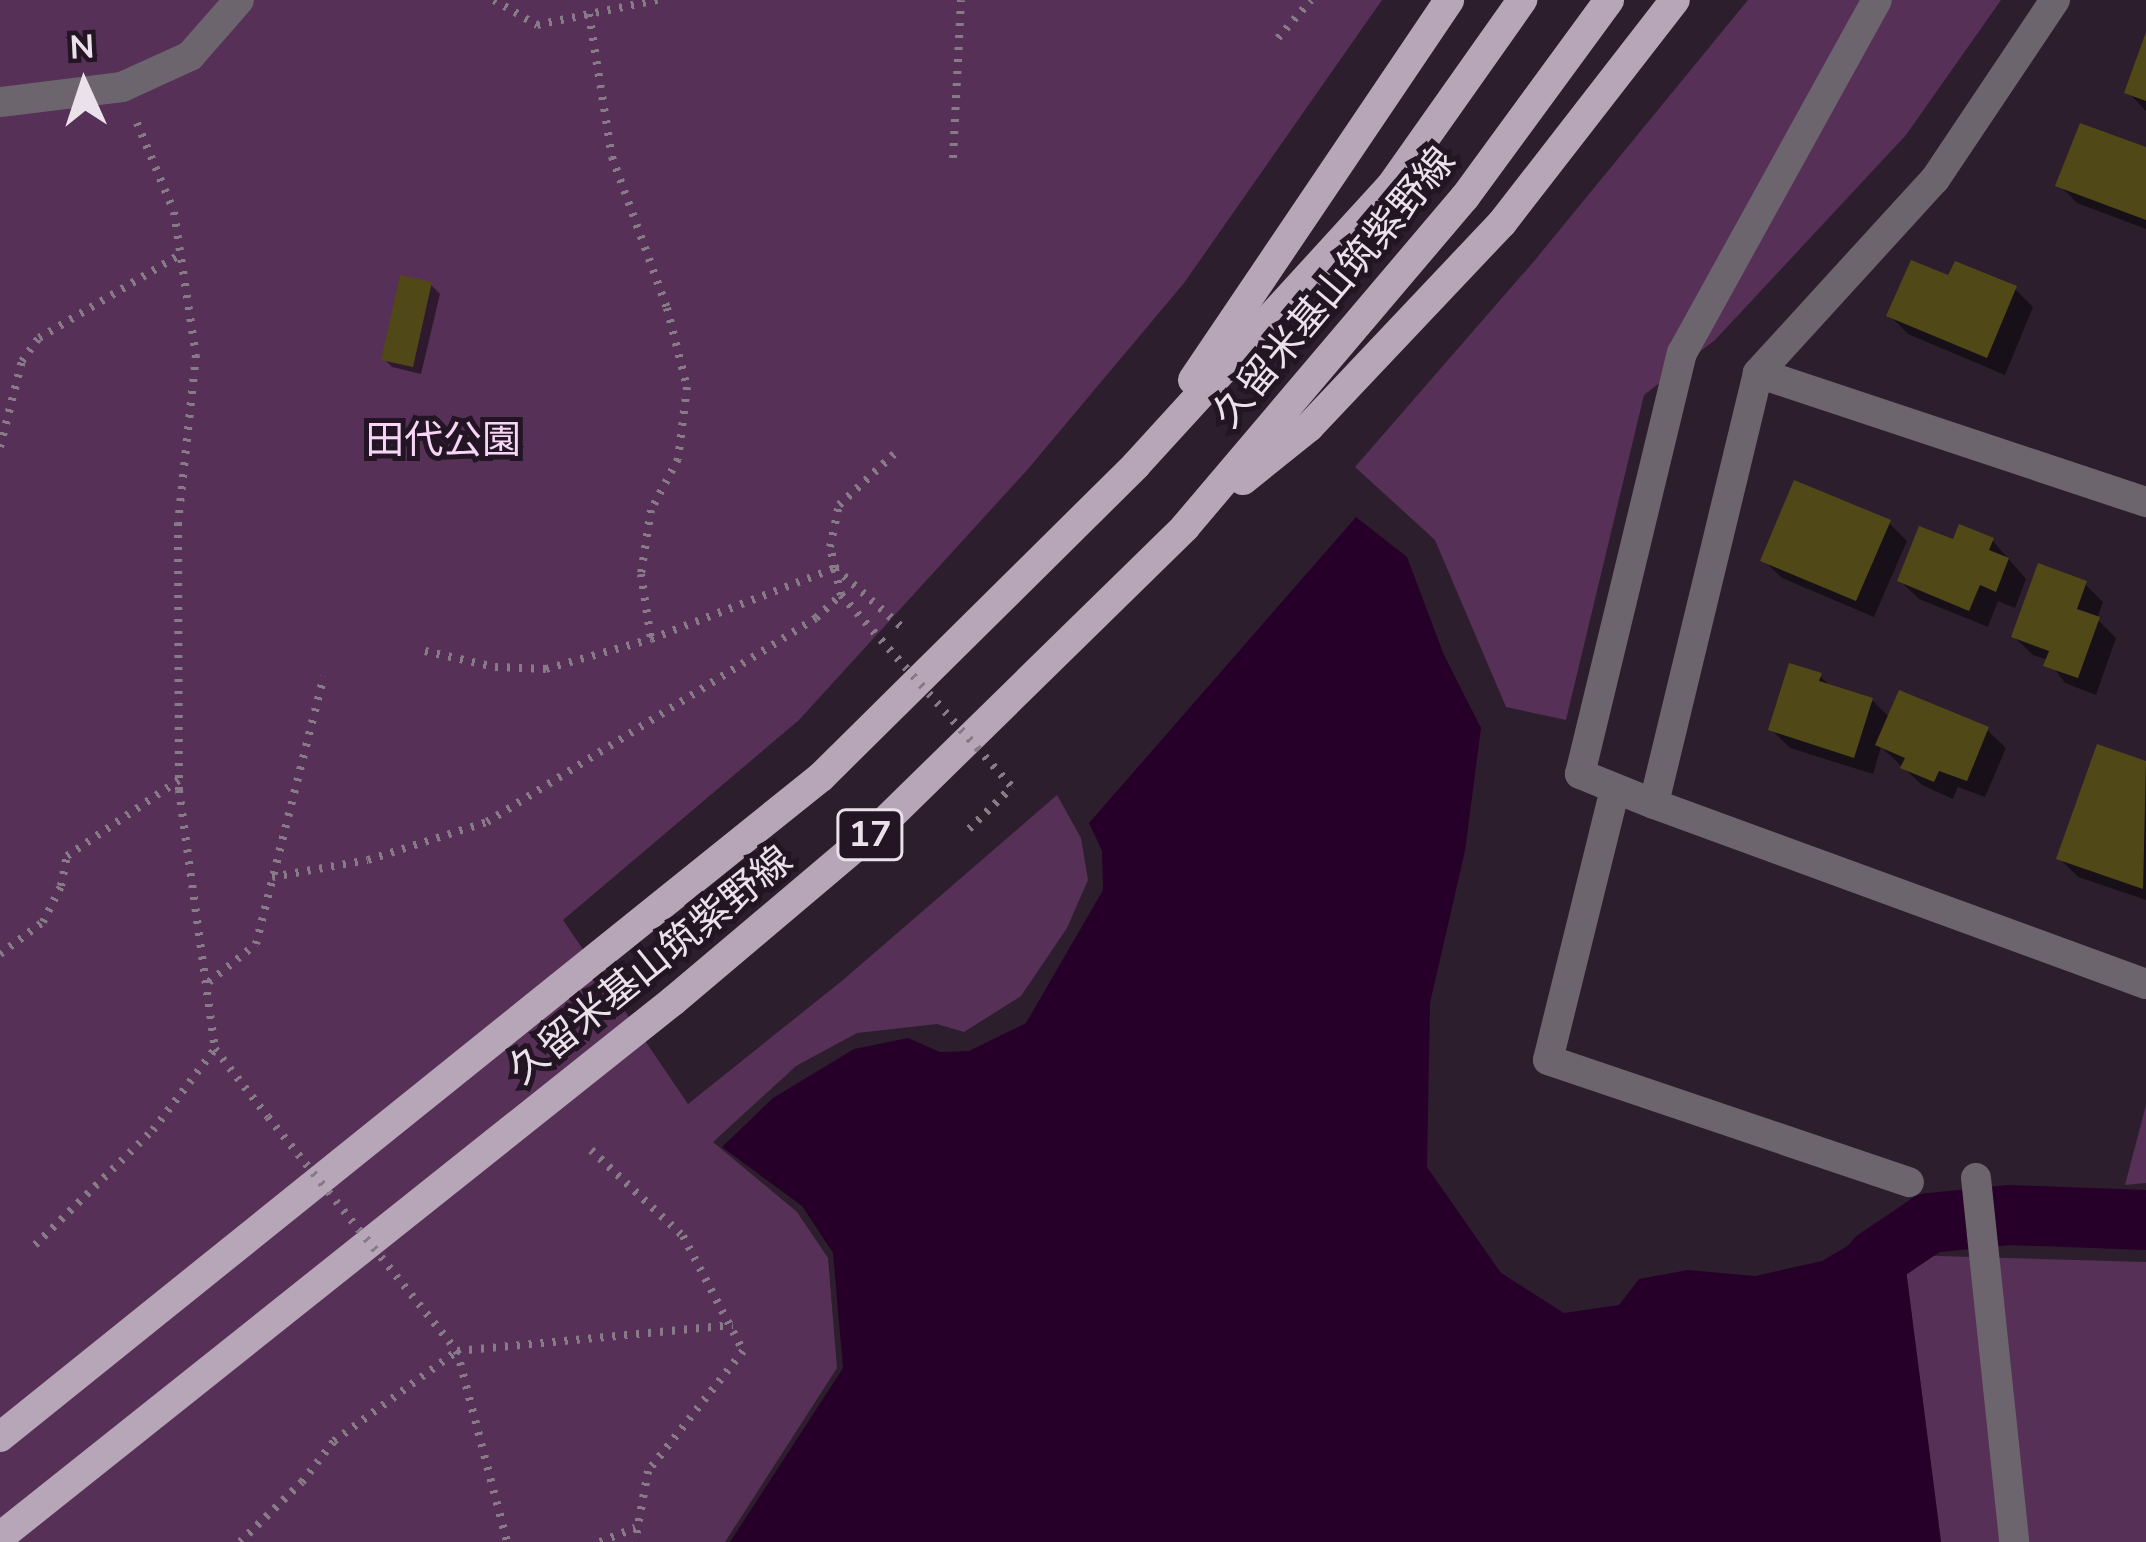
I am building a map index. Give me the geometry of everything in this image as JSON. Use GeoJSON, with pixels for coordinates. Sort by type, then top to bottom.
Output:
{"type":"FeatureCollection","features":[{"type":"Feature","properties":{"kind":"main road"},"geometry":{"type":"LineString","coordinates":[[1136,465],[1449,0]]}},
{"type":"Feature","properties":{"kind":"main road","name":"久留米基山筑紫野線"},"geometry":{"type":"LineString","coordinates":[[0,1437],[821,777],[1136,465],[1391,186],[1522,0]]}},
{"type":"Feature","properties":{"kind":"main road","name":"久留米基山筑紫野線"},"geometry":{"type":"LineString","coordinates":[[0,1537],[655,1016],[826,872],[1185,527],[1465,197],[1609,0]]}},
{"type":"Feature","properties":{"kind":"main road"},"geometry":{"type":"LineString","coordinates":[[1185,527],[1309,427],[1502,224],[1675,0]]}},
{"type":"Feature","properties":{"kind":"street"},"geometry":{"type":"LineString","coordinates":[[0,102],[122,87],[190,56],[238,0]]}},
{"type":"Feature","properties":{"kind":"street"},"geometry":{"type":"LineString","coordinates":[[1877,0],[1682,353],[1580,774],[2146,984]]}},
{"type":"Feature","properties":{"kind":"street"},"geometry":{"type":"LineString","coordinates":[[1654,804],[1758,373],[1935,178],[2055,0]]}},
{"type":"Feature","properties":{"kind":"street"},"geometry":{"type":"LineString","coordinates":[[1758,373],[2146,502]]}},
{"type":"Feature","properties":{"kind":"street"},"geometry":{"type":"LineString","coordinates":[[1615,788],[1549,1060],[1909,1182]]}},
{"type":"Feature","properties":{"kind":"street"},"geometry":{"type":"LineString","coordinates":[[1976,1178],[2014,1542]]}},
{"type":"Feature","properties":{"kind":"path"},"geometry":{"type":"LineString","coordinates":[[494,0],[537,25],[657,0]]}},
{"type":"Feature","properties":{"kind":"path"},"geometry":{"type":"LineString","coordinates":[[953,158],[961,0]]}},
{"type":"Feature","properties":{"kind":"path"},"geometry":{"type":"LineString","coordinates":[[1278,38],[1311,0]]}},
{"type":"Feature","properties":{"kind":"path"},"geometry":{"type":"LineString","coordinates":[[589,14],[612,157],[667,308],[688,387],[678,459],[651,510],[641,574],[651,639]]}},
{"type":"Feature","properties":{"kind":"path"},"geometry":{"type":"LineString","coordinates":[[122,87],[174,212],[196,355],[178,523],[179,780],[215,1049],[457,1351],[507,1542]]}},
{"type":"Feature","properties":{"kind":"path"},"geometry":{"type":"LineString","coordinates":[[0,447],[22,361],[39,338],[181,254]]}},
{"type":"Feature","properties":{"kind":"path"},"geometry":{"type":"LineString","coordinates":[[894,454],[839,505],[830,547],[841,595],[1012,787],[969,829]]}},
{"type":"Feature","properties":{"kind":"path"},"geometry":{"type":"LineString","coordinates":[[425,651],[495,667],[546,669],[651,639],[835,568]]}},
{"type":"Feature","properties":{"kind":"path"},"geometry":{"type":"LineString","coordinates":[[835,568],[904,629]]}},
{"type":"Feature","properties":{"kind":"path"},"geometry":{"type":"LineString","coordinates":[[272,877],[368,860],[488,821],[745,664],[841,595]]}},
{"type":"Feature","properties":{"kind":"path"},"geometry":{"type":"LineString","coordinates":[[208,983],[256,944],[324,676]]}},
{"type":"Feature","properties":{"kind":"path"},"geometry":{"type":"LineString","coordinates":[[0,954],[43,922],[61,886],[67,856],[179,780]]}},
{"type":"Feature","properties":{"kind":"path"},"geometry":{"type":"LineString","coordinates":[[35,1245],[153,1130],[215,1049]]}},
{"type":"Feature","properties":{"kind":"path"},"geometry":{"type":"LineString","coordinates":[[591,1150],[624,1187],[682,1236],[734,1324],[743,1351],[648,1471],[635,1542]]}},
{"type":"Feature","properties":{"kind":"path"},"geometry":{"type":"LineString","coordinates":[[240,1542],[302,1482],[334,1441],[457,1351],[734,1324]]}},
{"type":"Feature","properties":{"kind":"path"},"geometry":{"type":"LineString","coordinates":[[600,1542],[634,1528]]}},
{"type":"Feature","properties":{"kind":"green space","name":"田代公園"},"geometry":{"type":"Polygon","coordinates":[[[0,0],[1382,0],[1184,283],[1028,469],[799,720],[563,920],[688,1104],[843,980],[1057,795],[1081,838],[1088,880],[1067,928],[1021,996],[964,1032],[937,1024],[857,1033],[796,1066],[713,1142],[797,1212],[828,1258],[837,1368],[725,1542],[0,1542],[0,0]]]}},
{"type":"Feature","properties":{"kind":"green space"},"geometry":{"type":"Polygon","coordinates":[[[1748,0],[2001,0],[1906,135],[1715,340],[1644,395],[1566,720],[1506,707],[1435,540],[1355,467],[1535,260],[1748,0]]]}},
{"type":"Feature","properties":{"kind":"green space"},"geometry":{"type":"Polygon","coordinates":[[[2146,1105],[2146,1183],[2125,1185],[2146,1105]]]}},
{"type":"Feature","properties":{"kind":"green space"},"geometry":{"type":"Polygon","coordinates":[[[1904,1255],[2146,1262],[2146,1542],[1941,1542],[1904,1255]]]}},
{"type":"Feature","properties":{"kind":"shaded area"},"geometry":{"type":"Polygon","coordinates":[[[1356,517],[1407,557],[1444,655],[1481,728],[1465,851],[1430,1003],[1427,1167],[1501,1273],[1564,1313],[1619,1305],[1639,1279],[1688,1270],[1755,1276],[1822,1261],[1876,1229],[1904,1254],[1941,1542],[730,1542],[843,1368],[833,1253],[802,1206],[722,1147],[773,1098],[854,1049],[908,1038],[940,1052],[969,1051],[1026,1023],[1103,890],[1102,851],[1089,823],[1356,517]]]}},
{"type":"Feature","properties":{"kind":"building"},"geometry":{"type":"Polygon","coordinates":[[[2146,32],[2146,101],[2124,93],[2146,32]]]}},
{"type":"Feature","properties":{"kind":"building"},"geometry":{"type":"Polygon","coordinates":[[[2080,123],[2146,147],[2146,220],[2055,186],[2080,123]]]}},
{"type":"Feature","properties":{"kind":"building"},"geometry":{"type":"Polygon","coordinates":[[[1911,260],[1948,275],[1955,261],[2017,286],[1987,358],[1886,316],[1911,260]]]}},
{"type":"Feature","properties":{"kind":"building"},"geometry":{"type":"Polygon","coordinates":[[[400,275],[432,282],[413,367],[381,360],[400,275]]]}},
{"type":"Feature","properties":{"kind":"building"},"geometry":{"type":"Polygon","coordinates":[[[1794,480],[1891,520],[1856,601],[1760,561],[1794,480]]]}},
{"type":"Feature","properties":{"kind":"building"},"geometry":{"type":"Polygon","coordinates":[[[1959,524],[1994,538],[1989,550],[2009,558],[1996,592],[1980,585],[1969,611],[1897,581],[1919,526],[1953,539],[1959,524]]]}},
{"type":"Feature","properties":{"kind":"building"},"geometry":{"type":"Polygon","coordinates":[[[2038,563],[2087,581],[2077,609],[2100,617],[2078,678],[2043,666],[2049,651],[2011,637],[2038,563]]]}},
{"type":"Feature","properties":{"kind":"building"},"geometry":{"type":"Polygon","coordinates":[[[1789,663],[1822,673],[1819,681],[1873,698],[1854,758],[1768,730],[1789,663]]]}},
{"type":"Feature","properties":{"kind":"building"},"geometry":{"type":"Polygon","coordinates":[[[1899,690],[1989,727],[1967,781],[1939,771],[1934,782],[1900,768],[1905,758],[1875,745],[1899,690]]]}},
{"type":"Feature","properties":{"kind":"building"},"geometry":{"type":"Polygon","coordinates":[[[2097,744],[2146,761],[2143,889],[2056,859],[2097,744]]]}},
{"type":"Feature","properties":{"kind":"waterway"},"geometry":{"type":"LineString","coordinates":[[1844,1307],[1876,1259],[1929,1223],[2009,1215],[2146,1220]]}}]}
